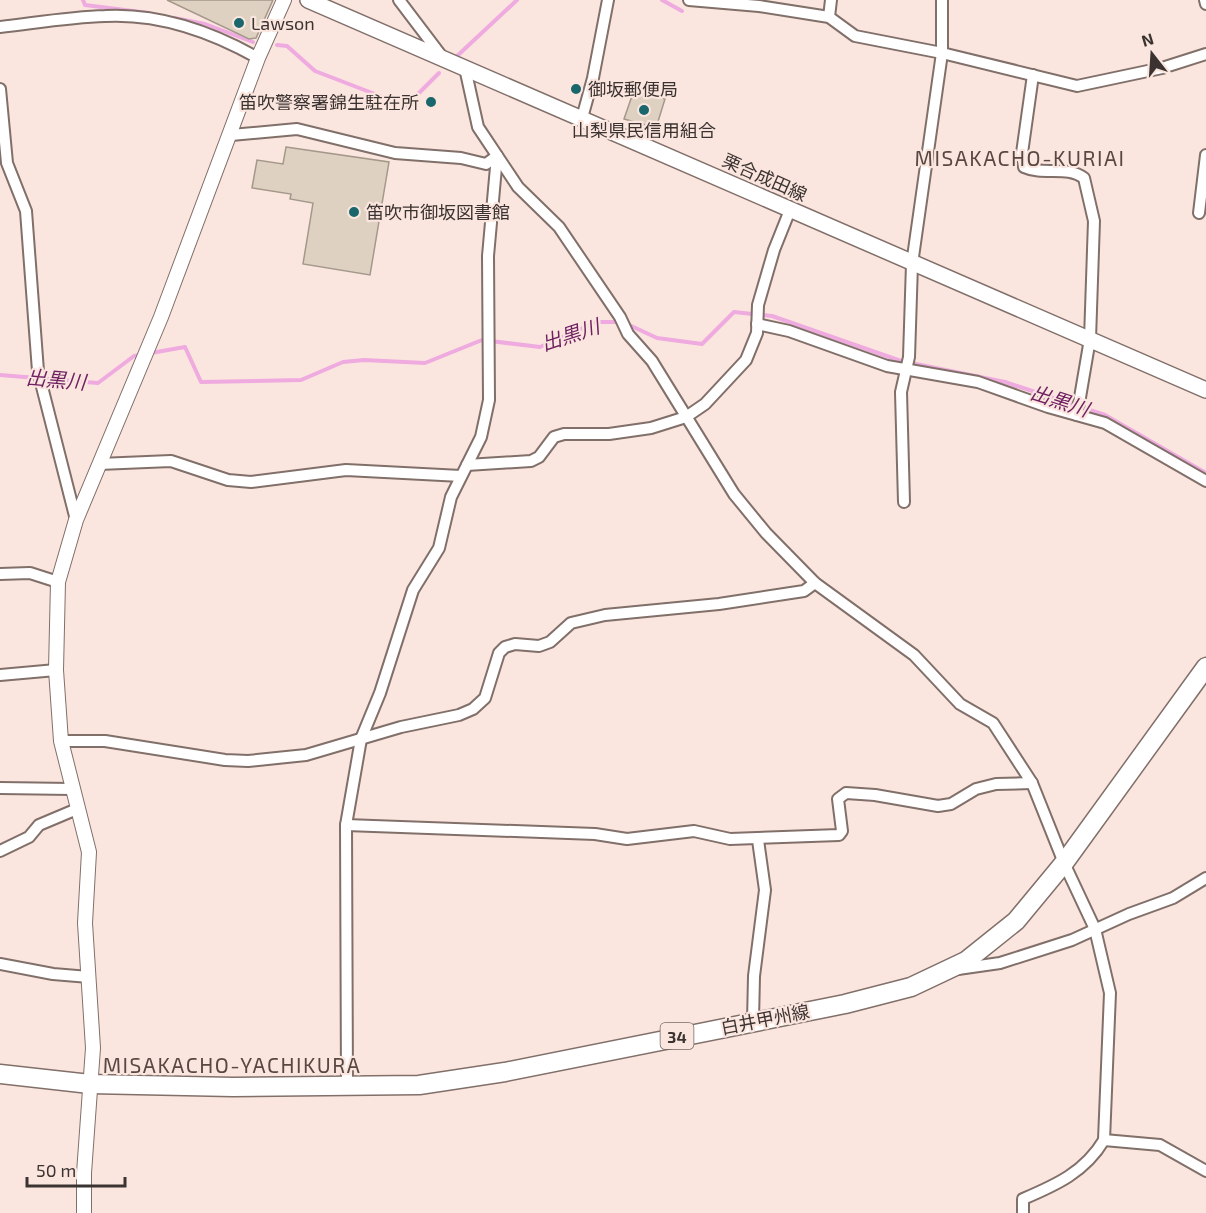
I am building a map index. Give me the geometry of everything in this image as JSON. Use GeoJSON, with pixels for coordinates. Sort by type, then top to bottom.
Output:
{"type":"FeatureCollection","features":[{"type":"Feature","properties":{"kind":"main road","name":"栗合成田線"},"geometry":{"type":"LineString","coordinates":[[308,0],[1206,390]]}},
{"type":"Feature","properties":{"kind":"main road","name":"白井甲州線"},"geometry":{"type":"LineString","coordinates":[[0,1074],[90,1084],[347,1087],[419,1085],[883,996],[951,970],[1005,932],[1064,863],[1206,667]]}},
{"type":"Feature","properties":{"kind":"street"},"geometry":{"type":"LineString","coordinates":[[84,1213],[84,1173],[93,1048],[85,923],[89,852],[61,741],[56,670],[58,582],[76,520],[149,345],[231,135],[258,58],[284,0]]}},
{"type":"Feature","properties":{"kind":"street"},"geometry":{"type":"LineString","coordinates":[[399,0],[443,58]]}},
{"type":"Feature","properties":{"kind":"street"},"geometry":{"type":"LineString","coordinates":[[582,118],[593,78],[608,0]]}},
{"type":"Feature","properties":{"kind":"street"},"geometry":{"type":"LineString","coordinates":[[689,0],[759,6],[829,17],[855,36],[942,53],[1077,86],[1162,68],[1206,54]]}},
{"type":"Feature","properties":{"kind":"street"},"geometry":{"type":"LineString","coordinates":[[829,17],[831,0]]}},
{"type":"Feature","properties":{"kind":"street"},"geometry":{"type":"LineString","coordinates":[[904,502],[901,392],[908,370],[912,264],[942,53],[942,0]]}},
{"type":"Feature","properties":{"kind":"street"},"geometry":{"type":"LineString","coordinates":[[0,27],[107,15],[171,22],[210,33],[258,58]]}},
{"type":"Feature","properties":{"kind":"street"},"geometry":{"type":"LineString","coordinates":[[465,68],[478,127],[518,187],[559,227],[620,317],[627,333],[652,361],[734,494],[766,533],[815,583],[914,655],[960,704],[993,723],[1032,783],[1064,863],[1095,929],[1110,993],[1104,1140],[1095,1155],[1073,1175],[1023,1199],[1023,1213]]}},
{"type":"Feature","properties":{"kind":"street"},"geometry":{"type":"LineString","coordinates":[[1033,75],[1022,153],[1024,167],[1034,172],[1075,171],[1084,178],[1095,221],[1090,339],[1077,415]]}},
{"type":"Feature","properties":{"kind":"street"},"geometry":{"type":"LineString","coordinates":[[0,89],[7,163],[26,211],[38,371],[76,520]]}},
{"type":"Feature","properties":{"kind":"street"},"geometry":{"type":"LineString","coordinates":[[231,135],[297,129],[413,156],[454,157],[486,164],[497,156]]}},
{"type":"Feature","properties":{"kind":"street"},"geometry":{"type":"LineString","coordinates":[[1199,213],[1206,155]]}},
{"type":"Feature","properties":{"kind":"street"},"geometry":{"type":"LineString","coordinates":[[347,1087],[346,825],[361,739],[380,693],[414,590],[439,548],[451,497],[486,423],[489,400],[488,256],[497,156]]}},
{"type":"Feature","properties":{"kind":"street"},"geometry":{"type":"LineString","coordinates":[[467,465],[531,461],[539,457],[554,437],[564,434],[609,434],[651,428],[686,417],[705,404],[746,360],[757,333],[758,306],[774,250],[790,210]]}},
{"type":"Feature","properties":{"kind":"street"},"geometry":{"type":"LineString","coordinates":[[757,324],[789,331],[887,366],[978,382],[1077,415],[1116,429],[1206,481]]}},
{"type":"Feature","properties":{"kind":"street"},"geometry":{"type":"LineString","coordinates":[[99,464],[171,461],[228,480],[251,482],[346,470],[461,476]]}},
{"type":"Feature","properties":{"kind":"street"},"geometry":{"type":"LineString","coordinates":[[0,574],[30,573],[58,582]]}},
{"type":"Feature","properties":{"kind":"street"},"geometry":{"type":"LineString","coordinates":[[61,741],[105,741],[225,760],[248,761],[306,755],[401,727],[459,715],[473,709],[485,698],[499,652],[515,644],[539,646],[550,642],[571,623],[605,615],[719,604],[804,591],[815,583]]}},
{"type":"Feature","properties":{"kind":"street"},"geometry":{"type":"LineString","coordinates":[[0,675],[56,670]]}},
{"type":"Feature","properties":{"kind":"street"},"geometry":{"type":"LineString","coordinates":[[346,825],[596,834],[627,839],[694,831],[730,839],[758,840],[839,835],[842,831],[838,800],[846,793],[875,795],[938,806],[951,804],[976,789],[996,784],[1032,783]]}},
{"type":"Feature","properties":{"kind":"street"},"geometry":{"type":"LineString","coordinates":[[0,788],[72,789]]}},
{"type":"Feature","properties":{"kind":"street"},"geometry":{"type":"LineString","coordinates":[[0,851],[29,837],[39,825],[77,809]]}},
{"type":"Feature","properties":{"kind":"street"},"geometry":{"type":"LineString","coordinates":[[753,1022],[754,976],[765,890],[758,840]]}},
{"type":"Feature","properties":{"kind":"street"},"geometry":{"type":"LineString","coordinates":[[951,970],[978,968],[1019,958],[1072,940],[1201,886],[1206,878]]}},
{"type":"Feature","properties":{"kind":"street"},"geometry":{"type":"LineString","coordinates":[[0,964],[53,974],[89,977]]}},
{"type":"Feature","properties":{"kind":"street"},"geometry":{"type":"LineString","coordinates":[[1104,1140],[1160,1145],[1206,1171]]}},
{"type":"Feature","properties":{"kind":"building","name":"Lawson"},"geometry":{"type":"Polygon","coordinates":[[[167,0],[273,0],[256,38],[249,39],[167,0]]]}},
{"type":"Feature","properties":{"kind":"building"},"geometry":{"type":"Polygon","coordinates":[[[634,90],[665,99],[656,128],[624,119],[634,90]]]}},
{"type":"Feature","properties":{"kind":"building"},"geometry":{"type":"Polygon","coordinates":[[[286,147],[389,162],[370,275],[303,264],[313,203],[290,199],[291,194],[252,188],[257,160],[283,164],[286,147]]]}},
{"type":"Feature","properties":{"kind":"waterway"},"geometry":{"type":"LineString","coordinates":[[83,0],[85,5],[149,13]]}},
{"type":"Feature","properties":{"kind":"waterway"},"geometry":{"type":"LineString","coordinates":[[456,57],[517,0]]}},
{"type":"Feature","properties":{"kind":"waterway"},"geometry":{"type":"LineString","coordinates":[[662,0],[682,11]]}},
{"type":"Feature","properties":{"kind":"waterway"},"geometry":{"type":"LineString","coordinates":[[174,18],[205,24],[253,42]]}},
{"type":"Feature","properties":{"kind":"waterway"},"geometry":{"type":"LineString","coordinates":[[277,45],[287,46],[315,71],[406,106],[439,73]]}},
{"type":"Feature","properties":{"kind":"waterway","name":"出黒川"},"geometry":{"type":"LineString","coordinates":[[627,324],[657,338],[702,344],[734,312],[772,316],[901,361],[1005,382],[1105,415],[1206,473]]}},
{"type":"Feature","properties":{"kind":"waterway","name":"出黒川"},"geometry":{"type":"LineString","coordinates":[[151,353],[185,347],[201,382],[301,380],[343,362],[364,360],[425,363],[482,340],[540,347],[596,322],[620,322]]}},
{"type":"Feature","properties":{"kind":"waterway","name":"出黒川"},"geometry":{"type":"LineString","coordinates":[[0,375],[98,383],[134,356],[141,355]]}},
{"type":"Feature","properties":{"kind":"place","name":"Lawson"},"geometry":{"type":"Point","coordinates":[239,23]}},
{"type":"Feature","properties":{"kind":"place","name":"御坂郵便局"},"geometry":{"type":"Point","coordinates":[576,89]}},
{"type":"Feature","properties":{"kind":"place","name":"笛吹警察署錦生駐在所"},"geometry":{"type":"Point","coordinates":[431,102]}},
{"type":"Feature","properties":{"kind":"place","name":"山梨県民信用組合"},"geometry":{"type":"Point","coordinates":[644,110]}},
{"type":"Feature","properties":{"kind":"place","name":"笛吹市御坂図書館"},"geometry":{"type":"Point","coordinates":[354,212]}},
{"type":"Feature","properties":{"kind":"district","name":"MISAKACHO-KURIAI"},"geometry":{"type":"Point","coordinates":[1020,157]}},
{"type":"Feature","properties":{"kind":"district","name":"MISAKACHO-YACHIKURA"},"geometry":{"type":"Point","coordinates":[232,1064]}}]}
